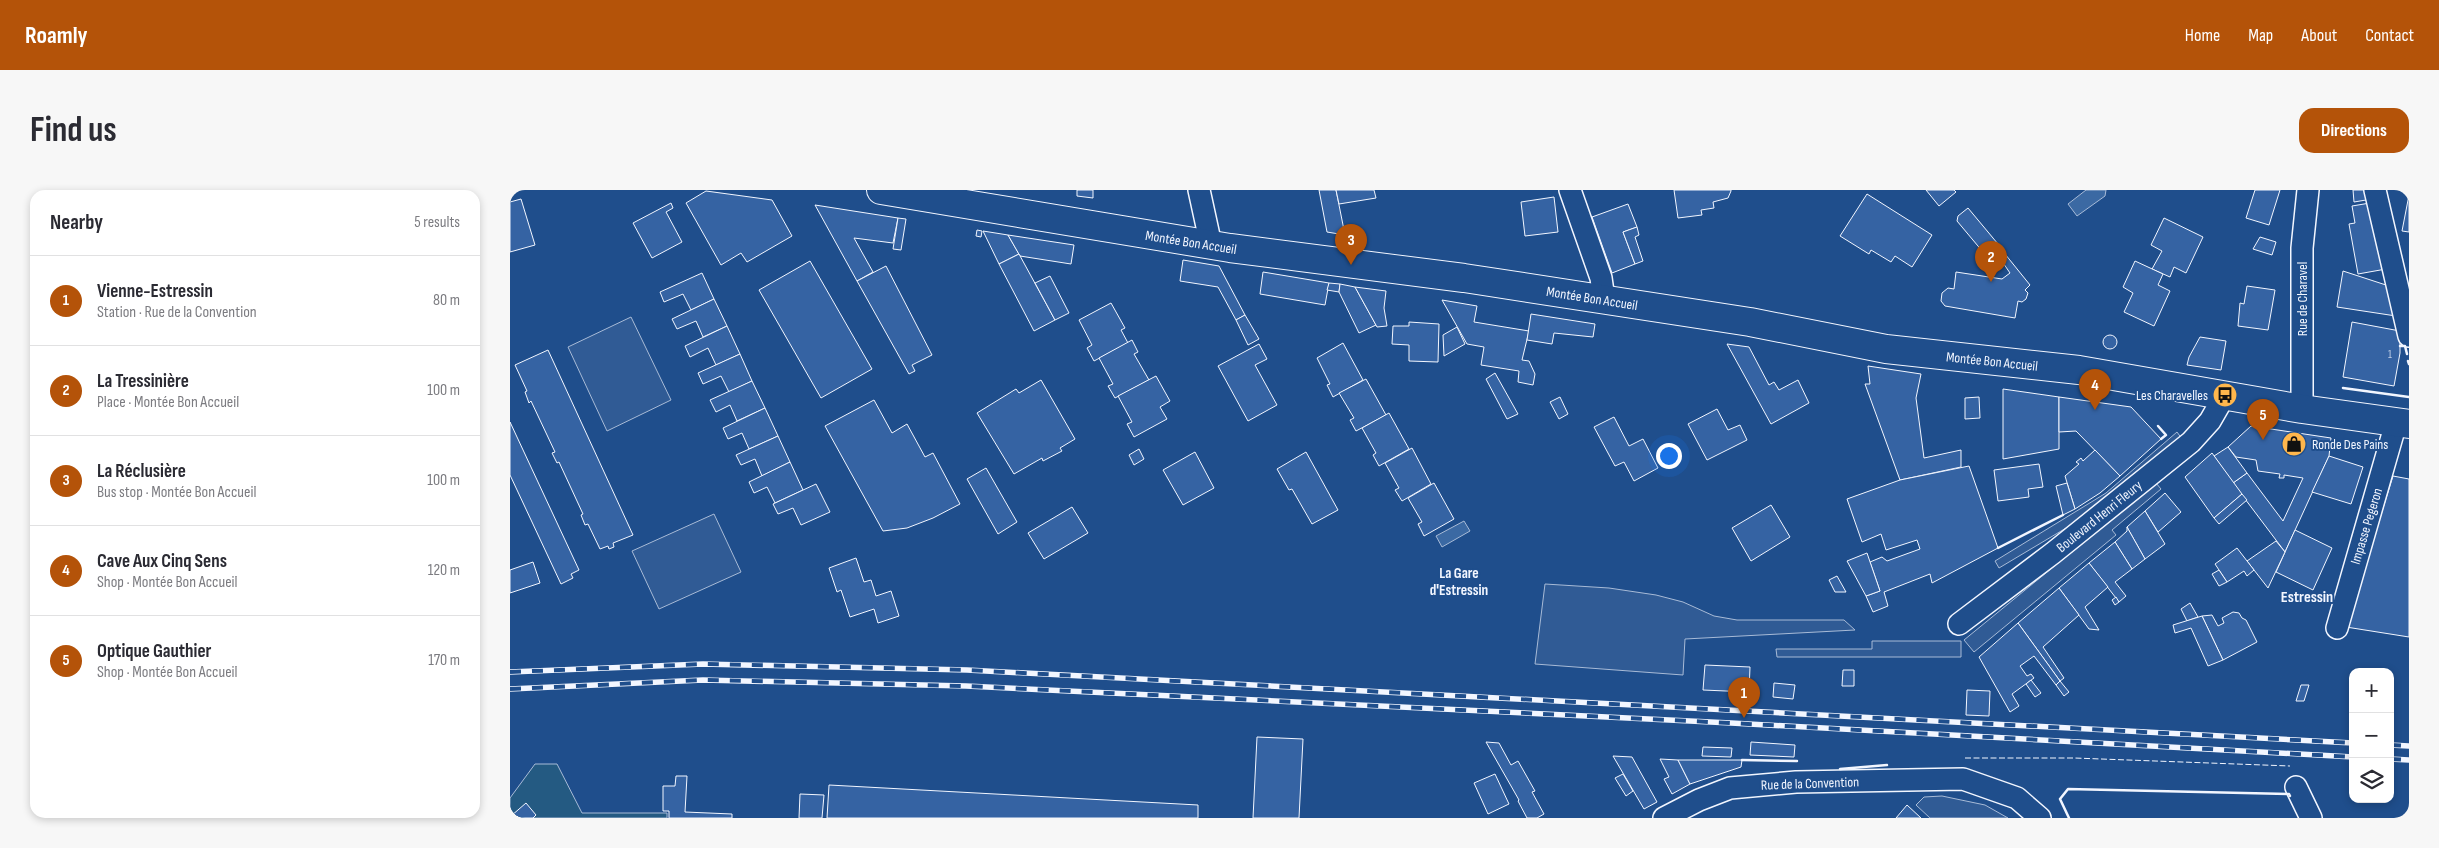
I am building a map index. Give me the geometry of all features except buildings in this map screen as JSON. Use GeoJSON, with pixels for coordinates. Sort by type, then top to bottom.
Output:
{"type":"FeatureCollection","features":[{"type":"Feature","properties":{"kind":"main road","name":"Montée Bon Accueil"},"geometry":{"type":"LineString","coordinates":[[881,190],[1211,245],[1750,322],[1886,349],[2079,370],[2302,409],[2402,424]]}},
{"type":"Feature","properties":{"kind":"street"},"geometry":{"type":"LineString","coordinates":[[1199,190],[1211,245]]}},
{"type":"Feature","properties":{"kind":"street"},"geometry":{"type":"LineString","coordinates":[[1570,190],[1601,278],[1604,300]]}},
{"type":"Feature","properties":{"kind":"street","name":"Rue de Charavel"},"geometry":{"type":"LineString","coordinates":[[2302,409],[2302,256],[2308,190]]}},
{"type":"Feature","properties":{"kind":"street"},"geometry":{"type":"LineString","coordinates":[[2375,190],[2409,336]]}},
{"type":"Feature","properties":{"kind":"street","name":"Boulevard Henri Fleury"},"geometry":{"type":"LineString","coordinates":[[1959,624],[2052,553],[2191,442],[2210,421],[2225,395]]}},
{"type":"Feature","properties":{"kind":"street","name":"Impasse Pegeron"},"geometry":{"type":"LineString","coordinates":[[2337,628],[2402,424]]}},
{"type":"Feature","properties":{"kind":"street","name":"Rue de la Convention"},"geometry":{"type":"LineString","coordinates":[[1664,818],[1699,800],[1730,788],[1796,782],[1963,779],[2017,798],[2040,818]]}},
{"type":"Feature","properties":{"kind":"street"},"geometry":{"type":"LineString","coordinates":[[2296,787],[2312,818]]}},
{"type":"Feature","properties":{"kind":"shaded area"},"geometry":{"type":"Polygon","coordinates":[[[2086,190],[2106,190],[2105,196],[2077,216],[2068,204],[2086,190]]]}},
{"type":"Feature","properties":{"kind":"shaded area"},"geometry":{"type":"Polygon","coordinates":[[[631,317],[671,400],[607,431],[568,347],[631,317]]]}},
{"type":"Feature","properties":{"kind":"shaded area"},"geometry":{"type":"Polygon","coordinates":[[[2177,432],[2182,439],[2098,509],[1999,568],[1995,561],[2106,493],[2177,432]]]}},
{"type":"Feature","properties":{"kind":"shaded area"},"geometry":{"type":"Polygon","coordinates":[[[2156,483],[2161,489],[2112,530],[2116,535],[1974,652],[1964,640],[2156,483]]]}},
{"type":"Feature","properties":{"kind":"shaded area"},"geometry":{"type":"Polygon","coordinates":[[[714,514],[741,572],[659,609],[632,551],[714,514]]]}},
{"type":"Feature","properties":{"kind":"shaded area"},"geometry":{"type":"Polygon","coordinates":[[[1464,521],[1470,531],[1442,547],[1436,536],[1464,521]]]}},
{"type":"Feature","properties":{"kind":"shaded area"},"geometry":{"type":"Polygon","coordinates":[[[1545,584],[1609,588],[1656,595],[1683,602],[1714,616],[1737,620],[1844,620],[1855,630],[1685,639],[1683,675],[1535,664],[1545,584]]]}},
{"type":"Feature","properties":{"kind":"shaded area"},"geometry":{"type":"Polygon","coordinates":[[[1872,641],[1961,641],[1961,657],[1777,657],[1776,649],[1872,649],[1872,641]]]}},
{"type":"Feature","properties":{"kind":"shaded area"},"geometry":{"type":"Polygon","coordinates":[[[535,764],[557,764],[582,813],[667,813],[667,818],[510,818],[510,798],[535,764]]]}},
{"type":"Feature","properties":{"kind":"shaded area"},"geometry":{"type":"Polygon","coordinates":[[[1942,796],[1985,805],[2008,818],[1930,818],[1916,805],[1924,797],[1942,796]]]}},
{"type":"Feature","properties":{"kind":"railway"},"geometry":{"type":"LineString","coordinates":[[510,672],[703,664],[967,670],[2349,743]]}},
{"type":"Feature","properties":{"kind":"railway"},"geometry":{"type":"LineString","coordinates":[[510,689],[703,680],[966,686],[1731,723],[2349,757]]}},
{"type":"Feature","properties":{"kind":"railway"},"geometry":{"type":"LineString","coordinates":[[2394,745],[2409,746]]}},
{"type":"Feature","properties":{"kind":"railway"},"geometry":{"type":"LineString","coordinates":[[2394,759],[2409,760]]}},
{"type":"Feature","properties":{"kind":"fence"},"geometry":{"type":"LineString","coordinates":[[1965,758],[2074,758],[2290,766]]}},
{"type":"Feature","properties":{"kind":"wall"},"geometry":{"type":"LineString","coordinates":[[2400,346],[2405,346],[2407,354]]}},
{"type":"Feature","properties":{"kind":"wall"},"geometry":{"type":"LineString","coordinates":[[2343,388],[2409,397]]}},
{"type":"Feature","properties":{"kind":"wall"},"geometry":{"type":"LineString","coordinates":[[2158,426],[2166,435],[2161,439]]}},
{"type":"Feature","properties":{"kind":"wall"},"geometry":{"type":"LineString","coordinates":[[1998,548],[2063,515]]}},
{"type":"Feature","properties":{"kind":"wall"},"geometry":{"type":"LineString","coordinates":[[1742,760],[1797,761]]}},
{"type":"Feature","properties":{"kind":"wall"},"geometry":{"type":"LineString","coordinates":[[1840,769],[1887,765]]}},
{"type":"Feature","properties":{"kind":"wall"},"geometry":{"type":"LineString","coordinates":[[2069,818],[2060,799],[2068,789],[2289,794],[2290,796]]}},
{"type":"Feature","properties":{"kind":"place","name":"La Réclusière"},"geometry":{"type":"Point","coordinates":[1351,265]}},
{"type":"Feature","properties":{"kind":"place","name":"La Tressinière"},"geometry":{"type":"Point","coordinates":[1991,282]}},
{"type":"Feature","properties":{"kind":"place","name":"Les Charavelles"},"geometry":{"type":"Point","coordinates":[2225,395]}},
{"type":"Feature","properties":{"kind":"place","name":"Cave Aux Cinq Sens"},"geometry":{"type":"Point","coordinates":[2095,410]}},
{"type":"Feature","properties":{"kind":"place","name":"Optique Gauthier"},"geometry":{"type":"Point","coordinates":[2263,440]}},
{"type":"Feature","properties":{"kind":"place","name":"Ronde Des Pains"},"geometry":{"type":"Point","coordinates":[2294,444]}},
{"type":"Feature","properties":{"kind":"place","name":"Vienne-Estressin"},"geometry":{"type":"Point","coordinates":[1744,718]}},
{"type":"Feature","properties":{"kind":"district","name":"La Gare d'Estressin"},"geometry":{"type":"Point","coordinates":[1459,582]}},
{"type":"Feature","properties":{"kind":"district","name":"Estressin"},"geometry":{"type":"Point","coordinates":[2307,596]}}]}
